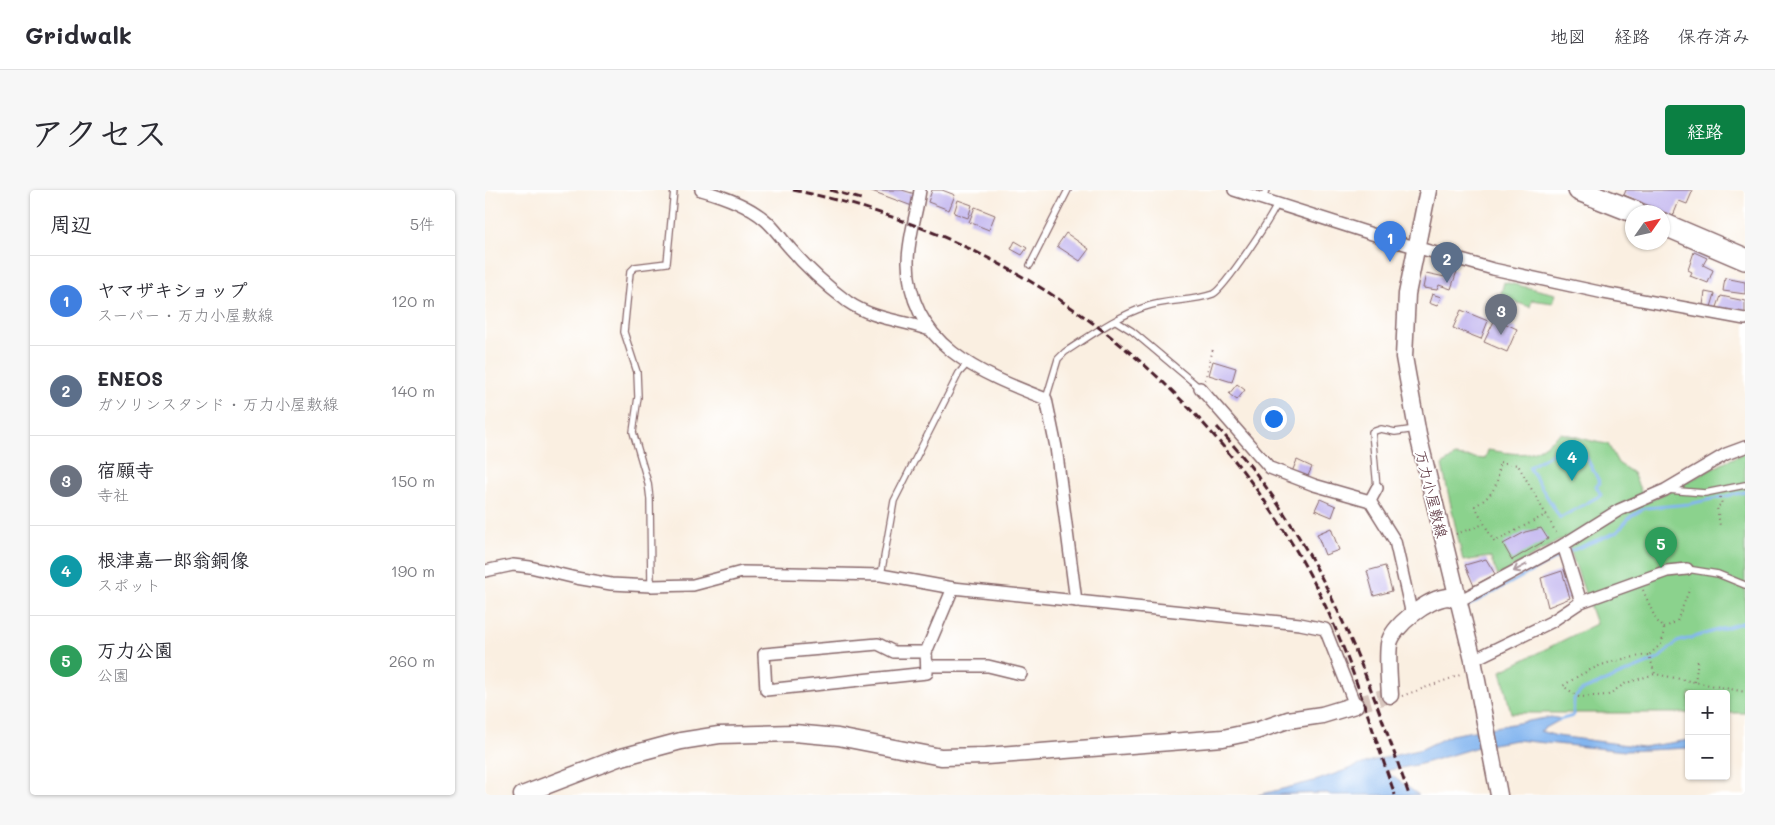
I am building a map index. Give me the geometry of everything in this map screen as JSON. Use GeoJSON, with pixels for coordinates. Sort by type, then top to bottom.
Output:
{"type":"FeatureCollection","features":[{"type":"Feature","properties":{"kind":"highway"},"geometry":{"type":"LineString","coordinates":[[1579,190],[1625,208]]}},
{"type":"Feature","properties":{"kind":"highway"},"geometry":{"type":"LineString","coordinates":[[1670,227],[1745,259]]}},
{"type":"Feature","properties":{"kind":"street"},"geometry":{"type":"LineString","coordinates":[[701,190],[744,206],[762,217],[775,229],[789,248],[847,301],[865,312],[884,319],[908,322],[927,329],[968,363],[995,379],[1046,399],[1056,447],[1076,601]]}},
{"type":"Feature","properties":{"kind":"street"},"geometry":{"type":"LineString","coordinates":[[920,190],[908,260],[916,309],[927,329]]}},
{"type":"Feature","properties":{"kind":"street"},"geometry":{"type":"LineString","coordinates":[[1234,190],[1265,195],[1277,204],[1493,269],[1604,293],[1745,319]]}},
{"type":"Feature","properties":{"kind":"street","name":"万力小屋敷線"},"geometry":{"type":"LineString","coordinates":[[1427,190],[1415,247],[1405,314],[1405,357],[1417,429],[1474,665],[1499,795]]}},
{"type":"Feature","properties":{"kind":"street"},"geometry":{"type":"LineString","coordinates":[[1200,388],[1270,468],[1314,485],[1370,501],[1395,542],[1412,615]]}},
{"type":"Feature","properties":{"kind":"street"},"geometry":{"type":"LineString","coordinates":[[1390,695],[1389,644],[1392,634],[1412,615],[1429,604],[1448,597],[1459,601],[1564,551],[1619,510],[1665,490],[1726,454],[1745,447]]}},
{"type":"Feature","properties":{"kind":"street"},"geometry":{"type":"LineString","coordinates":[[1370,501],[1377,488]]}},
{"type":"Feature","properties":{"kind":"street"},"geometry":{"type":"LineString","coordinates":[[1564,551],[1581,602]]}},
{"type":"Feature","properties":{"kind":"street"},"geometry":{"type":"LineString","coordinates":[[485,571],[513,566],[531,567],[611,584],[651,586],[693,586],[742,572],[881,575],[953,588],[1299,624],[1325,629],[1355,705],[1322,716],[1288,720],[1256,731],[1223,738],[986,756],[941,757],[821,735],[794,733],[719,735],[681,741],[625,755],[521,795]]}},
{"type":"Feature","properties":{"kind":"street"},"geometry":{"type":"LineString","coordinates":[[1474,665],[1551,622],[1581,602],[1667,571],[1687,569]]}},
{"type":"Feature","properties":{"kind":"street"},"geometry":{"type":"LineString","coordinates":[[926,652],[894,652],[878,644],[764,654],[766,690],[927,673],[926,652],[953,588]]}},
{"type":"Feature","properties":{"kind":"street"},"geometry":{"type":"LineString","coordinates":[[927,666],[988,666],[1021,674]]}},
{"type":"Feature","properties":{"kind":"lane"},"geometry":{"type":"LineString","coordinates":[[651,586],[650,498],[633,432],[638,398],[637,372],[624,332],[630,272],[635,267],[667,263],[674,190]]}},
{"type":"Feature","properties":{"kind":"lane"},"geometry":{"type":"LineString","coordinates":[[1030,265],[1068,190]]}},
{"type":"Feature","properties":{"kind":"lane"},"geometry":{"type":"LineString","coordinates":[[1046,399],[1058,359],[1065,352],[1145,306],[1214,294],[1229,278],[1243,255],[1270,219],[1277,204]]}},
{"type":"Feature","properties":{"kind":"lane"},"geometry":{"type":"LineString","coordinates":[[1116,321],[1200,388]]}},
{"type":"Feature","properties":{"kind":"lane"},"geometry":{"type":"LineString","coordinates":[[881,575],[895,501],[959,373],[968,363]]}},
{"type":"Feature","properties":{"kind":"lane"},"geometry":{"type":"LineString","coordinates":[[1377,488],[1373,432],[1381,429],[1395,432],[1417,429]]}},
{"type":"Feature","properties":{"kind":"lane"},"geometry":{"type":"LineString","coordinates":[[1665,490],[1705,493],[1745,485]]}},
{"type":"Feature","properties":{"kind":"lane"},"geometry":{"type":"LineString","coordinates":[[1687,569],[1717,574],[1745,585]]}},
{"type":"Feature","properties":{"kind":"path"},"geometry":{"type":"LineString","coordinates":[[1200,388],[1205,381],[1213,349]]}},
{"type":"Feature","properties":{"kind":"path"},"geometry":{"type":"LineString","coordinates":[[1547,514],[1494,542],[1475,506],[1489,497],[1499,477],[1499,462],[1518,465],[1547,514],[1564,551]]}},
{"type":"Feature","properties":{"kind":"path"},"geometry":{"type":"LineString","coordinates":[[1720,526],[1717,507],[1722,504],[1721,502]]}},
{"type":"Feature","properties":{"kind":"path"},"geometry":{"type":"LineString","coordinates":[[1443,539],[1485,524]]}},
{"type":"Feature","properties":{"kind":"path"},"geometry":{"type":"LineString","coordinates":[[1639,581],[1656,620],[1664,628]]}},
{"type":"Feature","properties":{"kind":"path"},"geometry":{"type":"LineString","coordinates":[[1664,628],[1677,621],[1690,588]]}},
{"type":"Feature","properties":{"kind":"path"},"geometry":{"type":"LineString","coordinates":[[1664,628],[1662,643],[1650,656],[1605,662],[1580,674],[1563,686],[1579,697],[1608,694],[1626,683],[1655,674],[1745,692]]}},
{"type":"Feature","properties":{"kind":"path"},"geometry":{"type":"LineString","coordinates":[[1650,656],[1655,674]]}},
{"type":"Feature","properties":{"kind":"path"},"geometry":{"type":"LineString","coordinates":[[1695,682],[1698,660]]}},
{"type":"Feature","properties":{"kind":"path"},"geometry":{"type":"LineString","coordinates":[[1390,695],[1403,696],[1474,665]]}},
{"type":"Feature","properties":{"kind":"green space"},"geometry":{"type":"Polygon","coordinates":[[[1504,282],[1556,294],[1553,303],[1532,300],[1530,307],[1500,297],[1504,282]]]}},
{"type":"Feature","properties":{"kind":"green space"},"geometry":{"type":"Polygon","coordinates":[[[1560,433],[1608,444],[1618,463],[1633,473],[1646,503],[1745,452],[1745,713],[1730,713],[1730,690],[1685,690],[1685,713],[1511,713],[1501,671],[1596,624],[1569,547],[1562,539],[1498,576],[1490,557],[1463,561],[1442,465],[1455,456],[1485,459],[1488,450],[1519,454],[1527,453],[1542,447],[1560,433]]]}},
{"type":"Feature","properties":{"kind":"water"},"geometry":{"type":"Polygon","coordinates":[[[1551,717],[1562,719],[1540,731],[1557,736],[1643,747],[1685,741],[1685,748],[1625,751],[1516,740],[1481,746],[1421,764],[1385,771],[1419,795],[1331,795],[1327,793],[1258,795],[1318,780],[1371,761],[1422,749],[1451,735],[1551,717]]]}},
{"type":"Feature","properties":{"kind":"building"},"geometry":{"type":"Polygon","coordinates":[[[869,190],[902,190],[915,194],[912,206],[869,190]]]}},
{"type":"Feature","properties":{"kind":"building"},"geometry":{"type":"Polygon","coordinates":[[[932,190],[942,190],[955,195],[949,210],[928,202],[932,190]]]}},
{"type":"Feature","properties":{"kind":"building"},"geometry":{"type":"Polygon","coordinates":[[[1626,190],[1693,190],[1687,204],[1679,201],[1673,216],[1670,215],[1670,205],[1647,205],[1624,195],[1626,190]]]}},
{"type":"Feature","properties":{"kind":"building"},"geometry":{"type":"Polygon","coordinates":[[[958,200],[972,205],[968,218],[954,213],[958,200]]]}},
{"type":"Feature","properties":{"kind":"building"},"geometry":{"type":"Polygon","coordinates":[[[975,207],[995,215],[989,230],[969,222],[975,207]]]}},
{"type":"Feature","properties":{"kind":"building"},"geometry":{"type":"Polygon","coordinates":[[[1066,233],[1089,249],[1080,261],[1057,246],[1066,233]]]}},
{"type":"Feature","properties":{"kind":"building"},"geometry":{"type":"Polygon","coordinates":[[[1015,241],[1027,248],[1022,255],[1011,249],[1015,241]]]}},
{"type":"Feature","properties":{"kind":"building"},"geometry":{"type":"Polygon","coordinates":[[[1694,252],[1707,258],[1703,265],[1713,270],[1708,283],[1690,276],[1692,272],[1688,270],[1694,252]]]}},
{"type":"Feature","properties":{"kind":"building"},"geometry":{"type":"Polygon","coordinates":[[[1449,268],[1457,271],[1451,289],[1439,285],[1437,290],[1423,288],[1426,273],[1445,277],[1449,268]]]}},
{"type":"Feature","properties":{"kind":"building"},"geometry":{"type":"Polygon","coordinates":[[[1725,278],[1745,282],[1745,294],[1723,291],[1725,278]]]}},
{"type":"Feature","properties":{"kind":"building"},"geometry":{"type":"Polygon","coordinates":[[[1705,292],[1715,294],[1711,307],[1703,305],[1705,292]]]}},
{"type":"Feature","properties":{"kind":"building"},"geometry":{"type":"Polygon","coordinates":[[[1432,294],[1441,297],[1437,306],[1429,303],[1432,294]]]}},
{"type":"Feature","properties":{"kind":"building"},"geometry":{"type":"Polygon","coordinates":[[[1721,296],[1745,301],[1745,317],[1716,310],[1721,296]]]}},
{"type":"Feature","properties":{"kind":"building"},"geometry":{"type":"Polygon","coordinates":[[[1461,310],[1488,321],[1481,339],[1453,328],[1461,310]]]}},
{"type":"Feature","properties":{"kind":"building"},"geometry":{"type":"Polygon","coordinates":[[[1495,319],[1517,329],[1507,352],[1484,342],[1495,319]]]}},
{"type":"Feature","properties":{"kind":"building"},"geometry":{"type":"Polygon","coordinates":[[[1213,361],[1236,368],[1232,382],[1209,375],[1213,361]]]}},
{"type":"Feature","properties":{"kind":"building"},"geometry":{"type":"Polygon","coordinates":[[[1237,384],[1245,390],[1237,400],[1229,394],[1237,384]]]}},
{"type":"Feature","properties":{"kind":"building"},"geometry":{"type":"Polygon","coordinates":[[[1297,460],[1312,467],[1307,478],[1291,474],[1297,460]]]}},
{"type":"Feature","properties":{"kind":"building"},"geometry":{"type":"Polygon","coordinates":[[[1320,499],[1336,506],[1332,517],[1315,510],[1320,499]]]}},
{"type":"Feature","properties":{"kind":"building"},"geometry":{"type":"Polygon","coordinates":[[[1331,528],[1339,550],[1325,555],[1317,534],[1331,528]]]}},
{"type":"Feature","properties":{"kind":"building"},"geometry":{"type":"Polygon","coordinates":[[[1541,528],[1548,539],[1512,560],[1503,544],[1525,532],[1541,528]]]}},
{"type":"Feature","properties":{"kind":"building"},"geometry":{"type":"Polygon","coordinates":[[[1486,559],[1495,574],[1474,586],[1465,565],[1486,559]]]}},
{"type":"Feature","properties":{"kind":"building"},"geometry":{"type":"Polygon","coordinates":[[[1385,566],[1392,591],[1374,596],[1367,571],[1385,566]]]}},
{"type":"Feature","properties":{"kind":"building"},"geometry":{"type":"Polygon","coordinates":[[[1562,571],[1570,598],[1548,607],[1541,578],[1562,571]]]}},
{"type":"Feature","properties":{"kind":"waterway"},"geometry":{"type":"LineString","coordinates":[[1570,443],[1576,453],[1582,449],[1600,483],[1596,486],[1601,495],[1560,518],[1529,467],[1570,443]]}},
{"type":"Feature","properties":{"kind":"waterway"},"geometry":{"type":"LineString","coordinates":[[1568,552],[1617,532],[1631,516],[1645,508],[1689,504],[1745,492]]}},
{"type":"Feature","properties":{"kind":"waterway"},"geometry":{"type":"LineString","coordinates":[[1466,607],[1562,555]]}},
{"type":"Feature","properties":{"kind":"waterway"},"geometry":{"type":"LineString","coordinates":[[1559,720],[1573,716],[1574,699],[1581,691],[1658,659],[1677,642],[1745,622]]}},
{"type":"Feature","properties":{"kind":"tunnel"},"geometry":{"type":"LineString","coordinates":[[1355,705],[1390,695]]}},
{"type":"Feature","properties":{"kind":"railway"},"geometry":{"type":"LineString","coordinates":[[793,190],[875,211],[953,241],[1026,279],[1095,324],[1158,377],[1215,437],[1266,503],[1310,575],[1346,655],[1395,795]]}},
{"type":"Feature","properties":{"kind":"railway"},"geometry":{"type":"LineString","coordinates":[[830,190],[861,199]]}},
{"type":"Feature","properties":{"kind":"railway"},"geometry":{"type":"LineString","coordinates":[[1217,427],[1252,469],[1283,512],[1309,555],[1354,647],[1409,795]]}},
{"type":"Feature","properties":{"kind":"place","name":"ヤマザキショップ"},"geometry":{"type":"Point","coordinates":[1390,262]}},
{"type":"Feature","properties":{"kind":"place","name":"ENEOS"},"geometry":{"type":"Point","coordinates":[1447,283]}},
{"type":"Feature","properties":{"kind":"place","name":"宿願寺"},"geometry":{"type":"Point","coordinates":[1501,335]}},
{"type":"Feature","properties":{"kind":"place","name":"根津嘉一郎翁銅像"},"geometry":{"type":"Point","coordinates":[1572,481]}},
{"type":"Feature","properties":{"kind":"place","name":"万力公園"},"geometry":{"type":"Point","coordinates":[1661,568]}}]}
